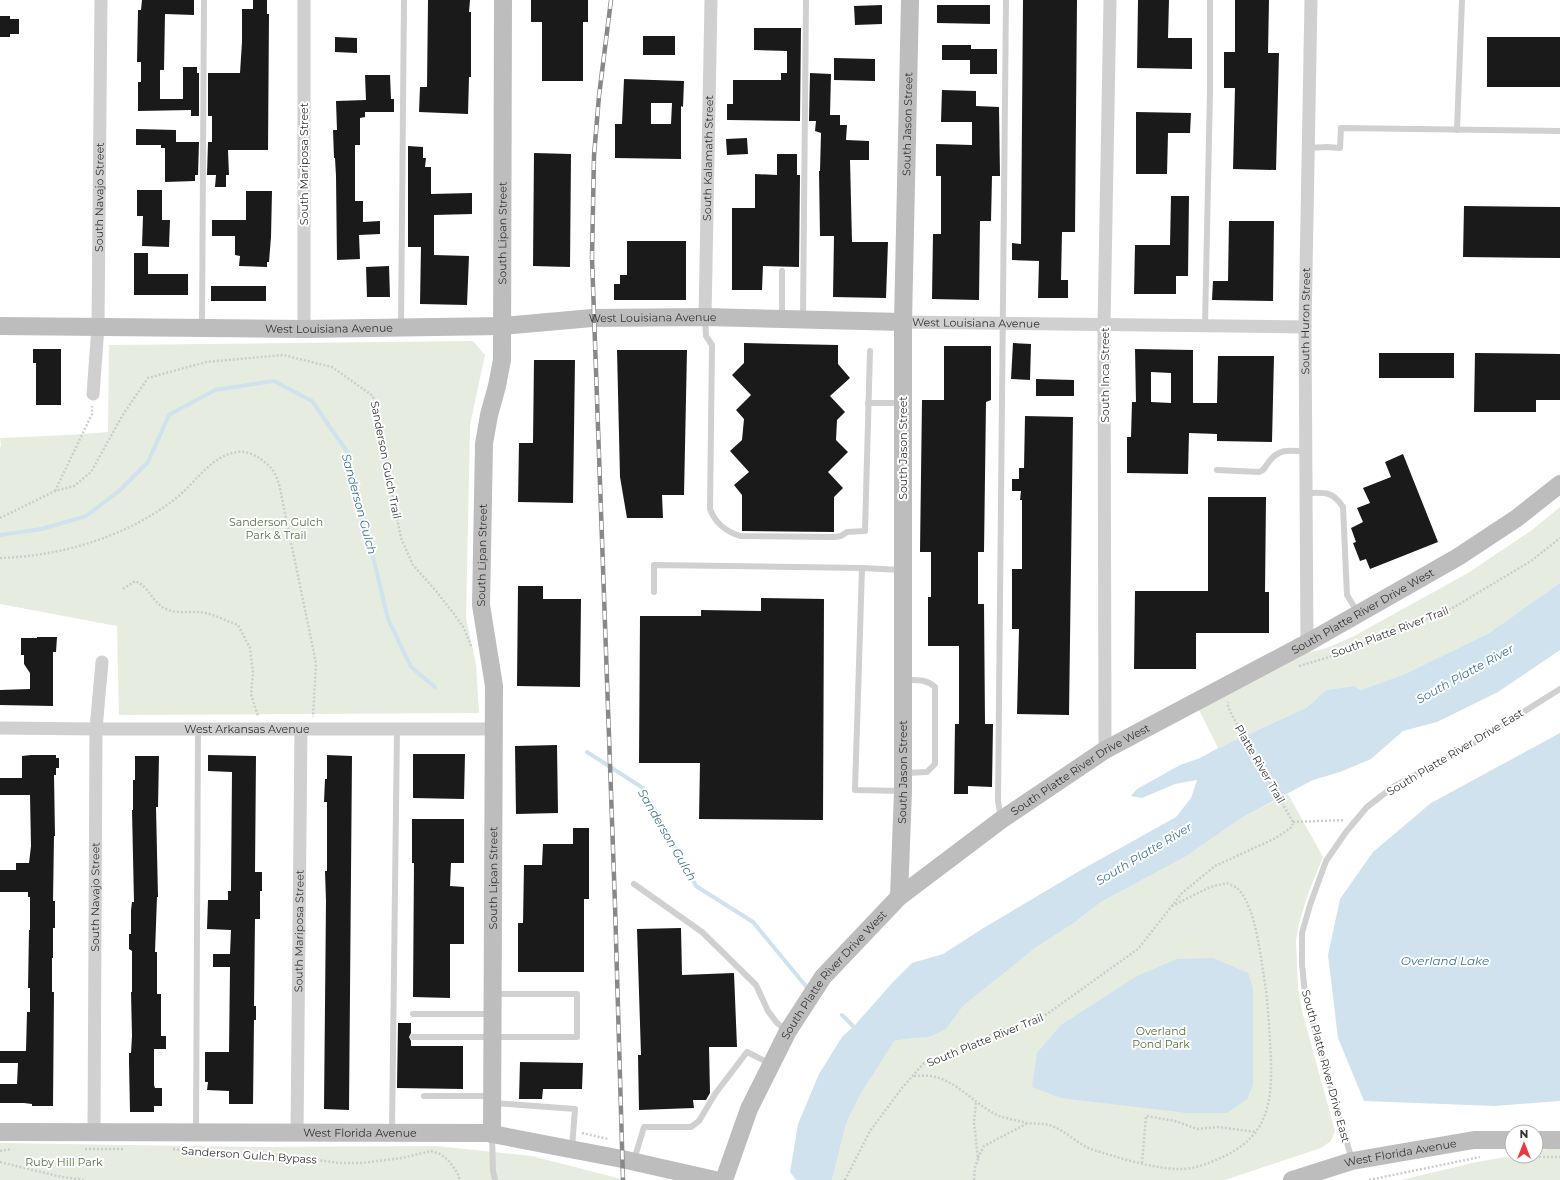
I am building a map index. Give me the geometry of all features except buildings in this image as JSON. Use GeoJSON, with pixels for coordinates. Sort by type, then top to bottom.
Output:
{"type":"FeatureCollection","features":[{"type":"Feature","properties":{"kind":"street","name":"South Navajo Street"},"geometry":{"type":"LineString","coordinates":[[93,394],[98,327],[101,0]]}},
{"type":"Feature","properties":{"kind":"street","name":"South Mariposa Street"},"geometry":{"type":"LineString","coordinates":[[304,0],[304,329]]}},
{"type":"Feature","properties":{"kind":"street","name":"South Lipan Street"},"geometry":{"type":"LineString","coordinates":[[492,1134],[494,686],[481,605],[484,451],[489,415],[498,386],[502,360],[503,0]]}},
{"type":"Feature","properties":{"kind":"street","name":"South Kalamath Street"},"geometry":{"type":"LineString","coordinates":[[705,317],[711,0]]}},
{"type":"Feature","properties":{"kind":"street","name":"South Jason Street"},"geometry":{"type":"LineString","coordinates":[[899,897],[903,791],[903,322],[910,0]]}},
{"type":"Feature","properties":{"kind":"street","name":"South Inca Street"},"geometry":{"type":"LineString","coordinates":[[1105,750],[1104,325],[1110,0]]}},
{"type":"Feature","properties":{"kind":"street","name":"South Huron Street"},"geometry":{"type":"LineString","coordinates":[[1307,643],[1305,327],[1310,0]]}},
{"type":"Feature","properties":{"kind":"street","name":"West Louisiana Avenue"},"geometry":{"type":"LineString","coordinates":[[0,326],[304,329],[401,328],[502,326],[592,318],[705,317],[1003,324],[1305,327]]}},
{"type":"Feature","properties":{"kind":"street","name":"South Platte River Drive West"},"geometry":{"type":"LineString","coordinates":[[724,1180],[749,1109],[788,1031],[823,977],[899,897],[1001,820],[1105,750],[1307,643],[1465,553],[1517,518],[1560,484]]}},
{"type":"Feature","properties":{"kind":"street","name":"South Navajo Street"},"geometry":{"type":"LineString","coordinates":[[94,1132],[96,729],[102,662]]}},
{"type":"Feature","properties":{"kind":"street","name":"West Arkansas Avenue"},"geometry":{"type":"LineString","coordinates":[[0,728],[494,729]]}},
{"type":"Feature","properties":{"kind":"street","name":"South Mariposa Street"},"geometry":{"type":"LineString","coordinates":[[297,1132],[301,729]]}},
{"type":"Feature","properties":{"kind":"street","name":"West Florida Avenue"},"geometry":{"type":"LineString","coordinates":[[0,1132],[486,1133],[573,1140],[634,1161],[715,1180]]}},
{"type":"Feature","properties":{"kind":"street","name":"West Florida Avenue"},"geometry":{"type":"LineString","coordinates":[[1292,1180],[1352,1161],[1474,1140],[1504,1147]]}},
{"type":"Feature","properties":{"kind":"street"},"geometry":{"type":"LineString","coordinates":[[1544,1140],[1560,1140]]}},
{"type":"Feature","properties":{"kind":"lane"},"geometry":{"type":"LineString","coordinates":[[202,328],[204,0]]}},
{"type":"Feature","properties":{"kind":"lane"},"geometry":{"type":"LineString","coordinates":[[401,328],[404,0]]}},
{"type":"Feature","properties":{"kind":"lane"},"geometry":{"type":"LineString","coordinates":[[803,320],[806,0]]}},
{"type":"Feature","properties":{"kind":"lane"},"geometry":{"type":"LineString","coordinates":[[1001,820],[998,802],[1006,0]]}},
{"type":"Feature","properties":{"kind":"lane"},"geometry":{"type":"LineString","coordinates":[[1205,326],[1210,90],[1210,0]]}},
{"type":"Feature","properties":{"kind":"lane"},"geometry":{"type":"LineString","coordinates":[[1457,130],[1462,0]]}},
{"type":"Feature","properties":{"kind":"lane"},"geometry":{"type":"LineString","coordinates":[[1308,148],[1340,148],[1341,128],[1560,131]]}},
{"type":"Feature","properties":{"kind":"lane"},"geometry":{"type":"LineString","coordinates":[[782,271],[782,319]]}},
{"type":"Feature","properties":{"kind":"lane"},"geometry":{"type":"LineString","coordinates":[[705,317],[706,336],[712,345],[710,509],[716,521],[731,533],[740,536],[834,537],[841,536],[847,532],[865,531],[870,351]]}},
{"type":"Feature","properties":{"kind":"lane"},"geometry":{"type":"LineString","coordinates":[[868,403],[903,403]]}},
{"type":"Feature","properties":{"kind":"lane"},"geometry":{"type":"LineString","coordinates":[[1217,470],[1259,472],[1264,470],[1274,455],[1287,449],[1306,452]]}},
{"type":"Feature","properties":{"kind":"lane"},"geometry":{"type":"LineString","coordinates":[[1306,493],[1329,493],[1338,499],[1343,507],[1347,595],[1358,613]]}},
{"type":"Feature","properties":{"kind":"lane"},"geometry":{"type":"LineString","coordinates":[[654,592],[654,565],[903,570]]}},
{"type":"Feature","properties":{"kind":"lane"},"geometry":{"type":"LineString","coordinates":[[862,568],[855,790],[903,791]]}},
{"type":"Feature","properties":{"kind":"lane"},"geometry":{"type":"LineString","coordinates":[[903,680],[930,682],[935,687],[935,764],[927,772],[903,773]]}},
{"type":"Feature","properties":{"kind":"lane","name":"South Platte River Drive East"},"geometry":{"type":"LineString","coordinates":[[1352,1161],[1305,994],[1302,964],[1302,933],[1310,904],[1326,861],[1367,807],[1393,787],[1474,742],[1560,689]]}},
{"type":"Feature","properties":{"kind":"lane"},"geometry":{"type":"LineString","coordinates":[[196,1132],[198,729]]}},
{"type":"Feature","properties":{"kind":"lane"},"geometry":{"type":"LineString","coordinates":[[392,1133],[397,729]]}},
{"type":"Feature","properties":{"kind":"lane"},"geometry":{"type":"LineString","coordinates":[[634,884],[702,932],[756,984],[768,1011],[777,1023],[788,1031]]}},
{"type":"Feature","properties":{"kind":"lane"},"geometry":{"type":"LineString","coordinates":[[413,1037],[577,1037],[577,994],[492,994]]}},
{"type":"Feature","properties":{"kind":"lane"},"geometry":{"type":"LineString","coordinates":[[413,1014],[492,1014]]}},
{"type":"Feature","properties":{"kind":"lane"},"geometry":{"type":"LineString","coordinates":[[634,1161],[644,1127],[691,1128],[699,1121],[715,1094],[747,1052],[771,1064]]}},
{"type":"Feature","properties":{"kind":"lane"},"geometry":{"type":"LineString","coordinates":[[424,1096],[492,1099],[575,1109],[573,1140]]}},
{"type":"Feature","properties":{"kind":"lane"},"geometry":{"type":"LineString","coordinates":[[492,1134],[493,1171],[495,1180]]}},
{"type":"Feature","properties":{"kind":"path","name":"Sanderson Gulch Trail"},"geometry":{"type":"LineString","coordinates":[[0,518],[55,491],[74,486],[90,472],[122,416],[148,378],[206,362],[283,355],[332,367],[372,396],[401,538],[413,565],[436,591],[464,628],[472,653]]}},
{"type":"Feature","properties":{"kind":"path"},"geometry":{"type":"LineString","coordinates":[[55,491],[92,414],[93,394]]}},
{"type":"Feature","properties":{"kind":"path"},"geometry":{"type":"LineString","coordinates":[[0,558],[17,558],[53,552],[96,541],[116,533],[142,522],[176,498],[216,460],[237,452],[254,454],[272,468],[279,484],[316,663],[313,717],[306,717]]}},
{"type":"Feature","properties":{"kind":"path","name":"South Platte River Trail"},"geometry":{"type":"LineString","coordinates":[[1296,667],[1336,654],[1451,609],[1530,561],[1560,538]]}},
{"type":"Feature","properties":{"kind":"path"},"geometry":{"type":"LineString","coordinates":[[123,588],[135,580],[142,583],[161,607],[176,612],[205,613],[238,625],[250,648],[253,673],[251,694],[257,716],[264,716]]}},
{"type":"Feature","properties":{"kind":"path","name":"Platte River Trail"},"geometry":{"type":"LineString","coordinates":[[1228,699],[1228,705],[1234,719],[1293,822]]}},
{"type":"Feature","properties":{"kind":"path"},"geometry":{"type":"LineString","coordinates":[[1293,822],[1356,820]]}},
{"type":"Feature","properties":{"kind":"path","name":"South Platte River Trail"},"geometry":{"type":"LineString","coordinates":[[845,1180],[870,1131],[902,1088],[924,1063],[1015,1025],[1047,1014],[1138,949],[1182,893],[1215,866],[1276,838],[1290,829],[1293,822]]}},
{"type":"Feature","properties":{"kind":"path"},"geometry":{"type":"LineString","coordinates":[[913,1076],[936,1077],[954,1086],[976,1102],[1001,1116],[1028,1123],[1046,1124],[1056,1128],[1094,1151],[1142,1163],[1180,1169],[1207,1164],[1234,1153],[1257,1132],[1266,1116],[1271,1091],[1267,997],[1256,929],[1247,903],[1237,889],[1227,883],[1210,887],[1171,906]]}},
{"type":"Feature","properties":{"kind":"path"},"geometry":{"type":"LineString","coordinates":[[976,1102],[974,1122],[978,1159]]}},
{"type":"Feature","properties":{"kind":"path"},"geometry":{"type":"LineString","coordinates":[[1142,1163],[1146,1116],[1176,1121],[1197,1129],[1218,1128],[1257,1132]]}},
{"type":"Feature","properties":{"kind":"path"},"geometry":{"type":"LineString","coordinates":[[974,1180],[975,1167],[984,1146],[1028,1123]]}},
{"type":"Feature","properties":{"kind":"path"},"geometry":{"type":"LineString","coordinates":[[573,1140],[608,1139]]}},
{"type":"Feature","properties":{"kind":"path"},"geometry":{"type":"LineString","coordinates":[[0,1151],[16,1148]]}},
{"type":"Feature","properties":{"kind":"path"},"geometry":{"type":"LineString","coordinates":[[80,1149],[129,1149]]}},
{"type":"Feature","properties":{"kind":"path","name":"Sanderson Gulch Bypass"},"geometry":{"type":"LineString","coordinates":[[167,1149],[189,1150],[209,1154],[278,1155],[339,1163],[381,1162],[431,1151],[448,1160],[457,1172],[460,1180]]}},
{"type":"Feature","properties":{"kind":"path"},"geometry":{"type":"LineString","coordinates":[[1544,1154],[1560,1157]]}},
{"type":"Feature","properties":{"kind":"path"},"geometry":{"type":"LineString","coordinates":[[1369,1180],[1478,1157],[1485,1157]]}},
{"type":"Feature","properties":{"kind":"path"},"geometry":{"type":"LineString","coordinates":[[0,1162],[62,1177],[85,1180]]}},
{"type":"Feature","properties":{"kind":"green space","name":"Sanderson Gulch Park & Trail"},"geometry":{"type":"Polygon","coordinates":[[[473,341],[485,355],[470,425],[466,618],[476,664],[479,713],[119,715],[117,626],[0,604],[0,438],[108,432],[109,345],[473,341]]]}},
{"type":"Feature","properties":{"kind":"green space"},"geometry":{"type":"Polygon","coordinates":[[[1560,507],[1560,583],[1489,633],[1405,674],[1361,690],[1354,686],[1326,690],[1306,708],[1218,748],[1197,706],[1293,657],[1327,648],[1354,636],[1468,573],[1532,530],[1560,507]]]}},
{"type":"Feature","properties":{"kind":"green space","name":"Overland Pond Park"},"geometry":{"type":"Polygon","coordinates":[[[1288,794],[1323,857],[1309,891],[1299,923],[1296,941],[1298,987],[1302,1011],[1335,1131],[1331,1141],[1321,1148],[1225,1180],[832,1180],[846,1124],[860,1095],[893,1041],[920,1038],[945,1029],[963,1006],[1038,946],[1074,923],[1101,902],[1185,857],[1243,817],[1288,794]]]}},
{"type":"Feature","properties":{"kind":"green space","name":"Ruby Hill Park"},"geometry":{"type":"Polygon","coordinates":[[[0,1143],[259,1147],[436,1146],[532,1156],[625,1180],[0,1180],[0,1143]]]}},
{"type":"Feature","properties":{"kind":"green space"},"geometry":{"type":"Polygon","coordinates":[[[1560,1147],[1560,1180],[1401,1180],[1477,1162],[1504,1157],[1504,1164],[1544,1164],[1544,1150],[1560,1147]]]}},
{"type":"Feature","properties":{"kind":"water","name":"South Platte River"},"geometry":{"type":"Polygon","coordinates":[[[1560,583],[1560,650],[1498,692],[1437,722],[1403,731],[1371,759],[1340,772],[1313,780],[1243,817],[1185,857],[1101,902],[1074,923],[1038,946],[963,1006],[946,1029],[929,1037],[894,1041],[860,1095],[846,1124],[832,1180],[796,1180],[790,1172],[798,1124],[819,1074],[842,1037],[912,963],[943,954],[1081,870],[1176,817],[1191,798],[1197,780],[1175,784],[1142,798],[1131,796],[1137,789],[1180,765],[1200,758],[1218,748],[1306,708],[1326,690],[1354,686],[1361,690],[1405,674],[1489,633],[1560,583]]]}},
{"type":"Feature","properties":{"kind":"water","name":"Overland Lake"},"geometry":{"type":"Polygon","coordinates":[[[1560,733],[1560,1101],[1495,1106],[1364,1101],[1338,1038],[1328,955],[1340,899],[1373,852],[1431,803],[1560,733]]]}},
{"type":"Feature","properties":{"kind":"water"},"geometry":{"type":"Polygon","coordinates":[[[1213,958],[1248,973],[1253,988],[1253,1085],[1247,1099],[1227,1113],[1187,1113],[1061,1098],[1032,1087],[1037,1053],[1061,1025],[1137,976],[1177,959],[1213,958]]]}},
{"type":"Feature","properties":{"kind":"waterway","name":"Sanderson Gulch"},"geometry":{"type":"LineString","coordinates":[[0,535],[42,529],[86,516],[119,491],[148,462],[169,415],[215,390],[274,381],[312,401],[348,453],[388,619],[411,667],[435,687]]}},
{"type":"Feature","properties":{"kind":"waterway","name":"Sanderson Gulch"},"geometry":{"type":"LineString","coordinates":[[587,752],[643,788],[696,886],[753,922],[809,990]]}},
{"type":"Feature","properties":{"kind":"waterway","name":"Sanderson Gulch"},"geometry":{"type":"LineString","coordinates":[[842,1015],[856,1029]]}},
{"type":"Feature","properties":{"kind":"railway"},"geometry":{"type":"LineString","coordinates":[[611,0],[599,96],[594,156],[592,258],[615,905],[623,1180]]}}]}
